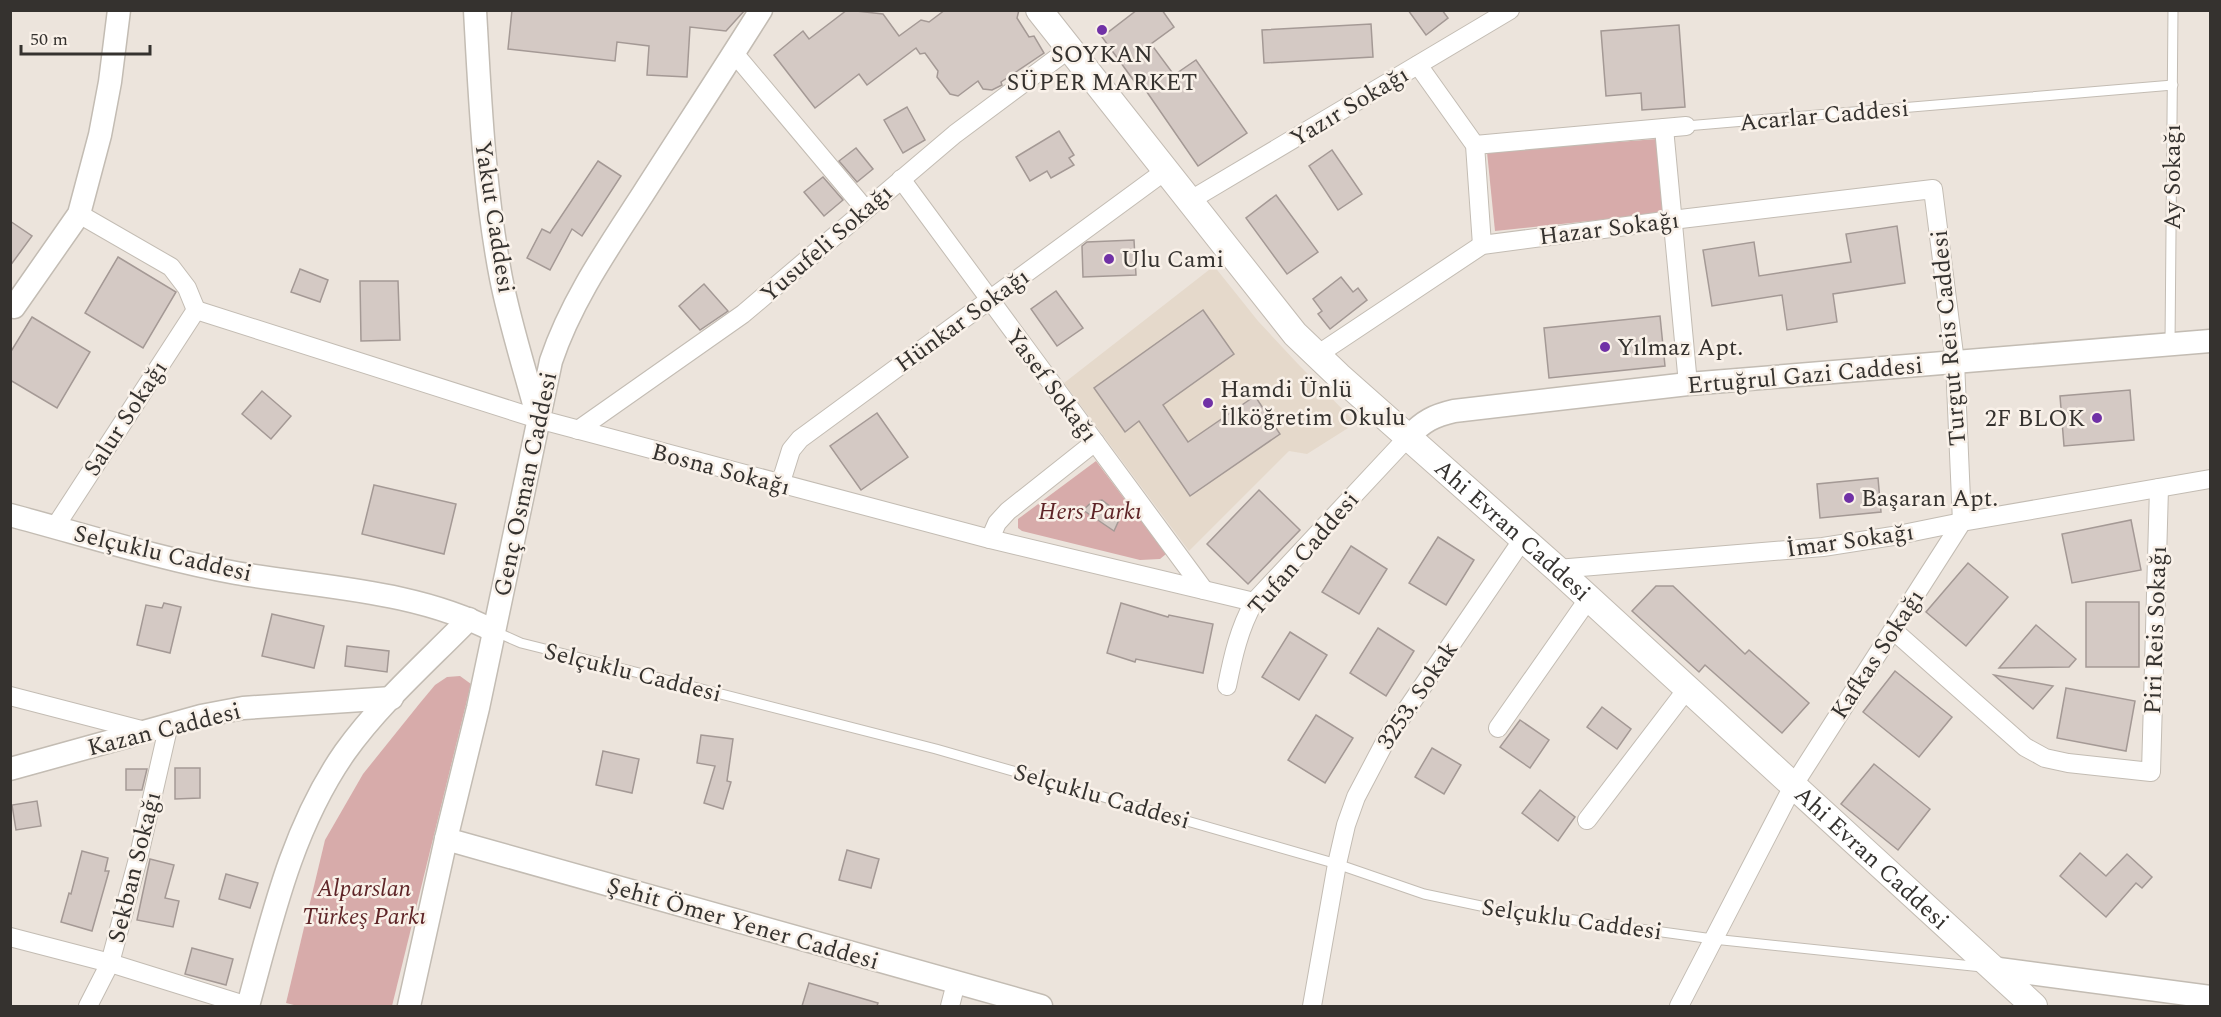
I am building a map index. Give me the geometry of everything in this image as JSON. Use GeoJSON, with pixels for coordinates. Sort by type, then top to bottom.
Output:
{"type":"FeatureCollection","features":[{"type":"Feature","properties":{"kind":"main road","name":"Ahi Evran Caddesi"},"geometry":{"type":"LineString","coordinates":[[1039,10],[1275,311],[1317,355],[1589,598],[2034,1006]]}},
{"type":"Feature","properties":{"kind":"street"},"geometry":{"type":"LineString","coordinates":[[14,307],[79,214],[102,124],[119,10]]}},
{"type":"Feature","properties":{"kind":"street","name":"Yakut Caddesi"},"geometry":{"type":"LineString","coordinates":[[475,10],[484,158],[495,238],[502,279],[538,419]]}},
{"type":"Feature","properties":{"kind":"street","name":"Genç Osman Caddesi"},"geometry":{"type":"LineString","coordinates":[[410,1006],[494,631],[550,361],[561,332],[581,293],[761,10]]}},
{"type":"Feature","properties":{"kind":"street","name":"Yazır Sokağı"},"geometry":{"type":"LineString","coordinates":[[1189,201],[1510,10]]}},
{"type":"Feature","properties":{"kind":"street","name":"Yusufeli Sokağı"},"geometry":{"type":"LineString","coordinates":[[578,430],[743,314],[954,134],[1069,49]]}},
{"type":"Feature","properties":{"kind":"street"},"geometry":{"type":"LineString","coordinates":[[734,53],[865,209]]}},
{"type":"Feature","properties":{"kind":"street"},"geometry":{"type":"LineString","coordinates":[[1418,65],[1474,145],[1482,245]]}},
{"type":"Feature","properties":{"kind":"street","name":"Acarlar Caddesi"},"geometry":{"type":"LineString","coordinates":[[1474,145],[1686,126]]}},
{"type":"Feature","properties":{"kind":"street"},"geometry":{"type":"LineString","coordinates":[[1664,128],[1688,384]]}},
{"type":"Feature","properties":{"kind":"street","name":"Hünkar Sokağı"},"geometry":{"type":"LineString","coordinates":[[780,485],[791,450],[800,439],[1165,171]]}},
{"type":"Feature","properties":{"kind":"street","name":"Yasef Sokağı"},"geometry":{"type":"LineString","coordinates":[[900,179],[1204,590]]}},
{"type":"Feature","properties":{"kind":"street","name":"Hazar Sokağı"},"geometry":{"type":"LineString","coordinates":[[1317,355],[1482,245],[1933,189]]}},
{"type":"Feature","properties":{"kind":"street","name":"Turgut Reis Caddesi"},"geometry":{"type":"LineString","coordinates":[[1933,189],[1955,362],[1962,522]]}},
{"type":"Feature","properties":{"kind":"street"},"geometry":{"type":"LineString","coordinates":[[79,214],[171,267],[187,288],[196,310]]}},
{"type":"Feature","properties":{"kind":"street","name":"Bosna Sokağı"},"geometry":{"type":"LineString","coordinates":[[196,310],[538,419],[990,539],[1254,602]]}},
{"type":"Feature","properties":{"kind":"street","name":"Salur Sokağı"},"geometry":{"type":"LineString","coordinates":[[55,526],[196,310]]}},
{"type":"Feature","properties":{"kind":"street","name":"Ertuğrul Gazi Caddesi"},"geometry":{"type":"LineString","coordinates":[[1409,436],[1419,425],[1432,417],[1454,411],[1688,384],[2211,341]]}},
{"type":"Feature","properties":{"kind":"street","name":"Tufan Caddesi"},"geometry":{"type":"LineString","coordinates":[[1227,686],[1235,645],[1243,621],[1254,602],[1409,436]]}},
{"type":"Feature","properties":{"kind":"street"},"geometry":{"type":"LineString","coordinates":[[990,539],[998,523],[1008,511],[1095,442]]}},
{"type":"Feature","properties":{"kind":"street","name":"İmar Sokağı"},"geometry":{"type":"LineString","coordinates":[[1557,569],[1823,547],[2211,479]]}},
{"type":"Feature","properties":{"kind":"street","name":"Piri Reis Sokağı"},"geometry":{"type":"LineString","coordinates":[[1893,630],[2025,747],[2045,758],[2068,763],[2151,772],[2159,488]]}},
{"type":"Feature","properties":{"kind":"street","name":"Selçuklu Caddesi"},"geometry":{"type":"LineString","coordinates":[[10,514],[225,570],[380,595],[436,608],[469,619],[494,631]]}},
{"type":"Feature","properties":{"kind":"street","name":"Kafkas Sokağı"},"geometry":{"type":"LineString","coordinates":[[1679,1006],[1793,786],[1962,522]]}},
{"type":"Feature","properties":{"kind":"street","name":"3253. Sokak"},"geometry":{"type":"LineString","coordinates":[[1312,1006],[1337,864],[1353,806],[1370,768],[1386,740],[1523,539]]}},
{"type":"Feature","properties":{"kind":"street"},"geometry":{"type":"LineString","coordinates":[[1498,728],[1589,598]]}},
{"type":"Feature","properties":{"kind":"street"},"geometry":{"type":"LineString","coordinates":[[10,937],[110,963],[248,1006],[280,887],[300,835],[325,784],[367,724],[469,619]]}},
{"type":"Feature","properties":{"kind":"street"},"geometry":{"type":"LineString","coordinates":[[1587,820],[1687,689]]}},
{"type":"Feature","properties":{"kind":"street"},"geometry":{"type":"LineString","coordinates":[[10,696],[145,731]]}},
{"type":"Feature","properties":{"kind":"street","name":"Kazan Caddesi"},"geometry":{"type":"LineString","coordinates":[[10,770],[169,724],[243,708],[392,698]]}},
{"type":"Feature","properties":{"kind":"street","name":"Sekban Sokağı"},"geometry":{"type":"LineString","coordinates":[[88,1006],[110,963],[139,855],[169,724]]}},
{"type":"Feature","properties":{"kind":"street","name":"Şehit Ömer Yener Caddesi"},"geometry":{"type":"LineString","coordinates":[[446,839],[1041,1006]]}},
{"type":"Feature","properties":{"kind":"street","name":"Selçuklu Caddesi"},"geometry":{"type":"LineString","coordinates":[[1991,968],[2211,997]]}},
{"type":"Feature","properties":{"kind":"street"},"geometry":{"type":"LineString","coordinates":[[950,1006],[956,983]]}},
{"type":"Feature","properties":{"kind":"lane","name":"Ay Sokağı"},"geometry":{"type":"LineString","coordinates":[[2170,344],[2173,10]]}},
{"type":"Feature","properties":{"kind":"lane","name":"Acarlar Caddesi"},"geometry":{"type":"LineString","coordinates":[[1686,126],[2173,86]]}},
{"type":"Feature","properties":{"kind":"lane","name":"Selçuklu Caddesi"},"geometry":{"type":"LineString","coordinates":[[494,631],[521,643],[936,749],[1337,864],[1424,894],[1495,909],[1713,939],[1991,968]]}},
{"type":"Feature","properties":{"kind":"shaded area","name":"Hamdi Ünlü İlköğretim Okulu"},"geometry":{"type":"Polygon","coordinates":[[[1214,266],[1258,321],[1356,423],[1307,454],[1289,451],[1189,551],[1064,383],[1214,266]]]}},
{"type":"Feature","properties":{"kind":"green space"},"geometry":{"type":"Polygon","coordinates":[[[1657,139],[1664,213],[1495,231],[1487,152],[1657,139]]]}},
{"type":"Feature","properties":{"kind":"green space","name":"Hers Parkı"},"geometry":{"type":"Polygon","coordinates":[[[1096,461],[1166,554],[1160,559],[1140,560],[1022,531],[1018,528],[1018,519],[1096,461]]]}},
{"type":"Feature","properties":{"kind":"green space","name":"Alparslan Türkeş Parkı"},"geometry":{"type":"Polygon","coordinates":[[[460,676],[471,684],[392,1006],[298,1006],[286,1003],[325,840],[363,774],[420,703],[435,685],[447,677],[460,676]]]}},
{"type":"Feature","properties":{"kind":"building"},"geometry":{"type":"Polygon","coordinates":[[[512,10],[745,10],[726,31],[690,27],[687,77],[647,75],[649,46],[617,42],[615,61],[508,49],[512,10]]]}},
{"type":"Feature","properties":{"kind":"building"},"geometry":{"type":"Polygon","coordinates":[[[847,10],[883,14],[899,36],[921,20],[929,22],[945,10],[1019,10],[1017,18],[1029,37],[1034,36],[1044,53],[992,90],[983,89],[978,81],[958,96],[950,94],[937,77],[938,71],[925,53],[920,54],[916,48],[867,85],[859,74],[815,108],[774,55],[803,31],[809,39],[847,10]]]}},
{"type":"Feature","properties":{"kind":"building"},"geometry":{"type":"Polygon","coordinates":[[[1137,10],[1162,10],[1174,27],[1151,44],[1174,75],[1196,60],[1247,133],[1198,166],[1140,82],[1137,85],[1102,37],[1137,10]]]}},
{"type":"Feature","properties":{"kind":"building"},"geometry":{"type":"Polygon","coordinates":[[[1408,10],[1442,10],[1448,18],[1426,35],[1408,10]]]}},
{"type":"Feature","properties":{"kind":"building"},"geometry":{"type":"Polygon","coordinates":[[[1371,24],[1373,57],[1264,63],[1262,30],[1371,24]]]}},
{"type":"Feature","properties":{"kind":"building"},"geometry":{"type":"Polygon","coordinates":[[[1679,25],[1685,107],[1642,110],[1641,93],[1606,96],[1601,31],[1679,25]]]}},
{"type":"Feature","properties":{"kind":"building"},"geometry":{"type":"Polygon","coordinates":[[[907,107],[925,140],[903,153],[884,120],[907,107]]]}},
{"type":"Feature","properties":{"kind":"building"},"geometry":{"type":"Polygon","coordinates":[[[1059,131],[1074,155],[1069,158],[1074,165],[1051,178],[1047,171],[1030,181],[1016,157],[1059,131]]]}},
{"type":"Feature","properties":{"kind":"building"},"geometry":{"type":"Polygon","coordinates":[[[856,148],[873,169],[857,182],[839,161],[856,148]]]}},
{"type":"Feature","properties":{"kind":"building"},"geometry":{"type":"Polygon","coordinates":[[[1332,150],[1362,194],[1338,210],[1309,166],[1332,150]]]}},
{"type":"Feature","properties":{"kind":"building"},"geometry":{"type":"Polygon","coordinates":[[[598,161],[621,176],[582,236],[572,229],[550,270],[527,258],[542,229],[550,233],[598,161]]]}},
{"type":"Feature","properties":{"kind":"building"},"geometry":{"type":"Polygon","coordinates":[[[823,177],[843,200],[824,216],[804,192],[823,177]]]}},
{"type":"Feature","properties":{"kind":"building"},"geometry":{"type":"Polygon","coordinates":[[[1276,195],[1318,252],[1287,274],[1246,218],[1276,195]]]}},
{"type":"Feature","properties":{"kind":"building"},"geometry":{"type":"Polygon","coordinates":[[[10,221],[32,236],[10,266],[10,221]]]}},
{"type":"Feature","properties":{"kind":"building"},"geometry":{"type":"Polygon","coordinates":[[[1897,226],[1905,283],[1833,294],[1837,322],[1787,330],[1782,295],[1712,306],[1703,250],[1754,242],[1759,276],[1851,262],[1846,234],[1897,226]]]}},
{"type":"Feature","properties":{"kind":"building","name":"Ulu Cami"},"geometry":{"type":"Polygon","coordinates":[[[1134,240],[1136,275],[1083,277],[1082,246],[1087,242],[1134,240]]]}},
{"type":"Feature","properties":{"kind":"building"},"geometry":{"type":"Polygon","coordinates":[[[118,257],[176,292],[143,348],[85,313],[118,257]]]}},
{"type":"Feature","properties":{"kind":"building"},"geometry":{"type":"Polygon","coordinates":[[[300,269],[328,280],[320,302],[291,292],[300,269]]]}},
{"type":"Feature","properties":{"kind":"building"},"geometry":{"type":"Polygon","coordinates":[[[1341,277],[1353,292],[1358,288],[1367,300],[1330,329],[1318,314],[1322,311],[1313,299],[1341,277]]]}},
{"type":"Feature","properties":{"kind":"building"},"geometry":{"type":"Polygon","coordinates":[[[360,281],[398,281],[400,340],[361,341],[360,281]]]}},
{"type":"Feature","properties":{"kind":"building"},"geometry":{"type":"Polygon","coordinates":[[[704,284],[728,311],[700,330],[679,306],[704,284]]]}},
{"type":"Feature","properties":{"kind":"building"},"geometry":{"type":"Polygon","coordinates":[[[1056,291],[1083,328],[1057,346],[1031,309],[1056,291]]]}},
{"type":"Feature","properties":{"kind":"building"},"geometry":{"type":"Polygon","coordinates":[[[1203,310],[1234,354],[1163,405],[1188,442],[1255,396],[1280,434],[1190,496],[1139,421],[1125,432],[1094,388],[1203,310]]]}},
{"type":"Feature","properties":{"kind":"building","name":"Yılmaz Apt."},"geometry":{"type":"Polygon","coordinates":[[[1660,316],[1665,366],[1549,378],[1544,328],[1660,316]]]}},
{"type":"Feature","properties":{"kind":"building"},"geometry":{"type":"Polygon","coordinates":[[[32,317],[90,352],[57,408],[10,380],[10,353],[32,317]]]}},
{"type":"Feature","properties":{"kind":"building","name":"2F BLOK"},"geometry":{"type":"Polygon","coordinates":[[[2130,390],[2134,440],[2064,446],[2060,396],[2130,390]]]}},
{"type":"Feature","properties":{"kind":"building"},"geometry":{"type":"Polygon","coordinates":[[[262,391],[291,416],[271,439],[242,414],[262,391]]]}},
{"type":"Feature","properties":{"kind":"building"},"geometry":{"type":"Polygon","coordinates":[[[877,413],[908,457],[861,490],[830,446],[877,413]]]}},
{"type":"Feature","properties":{"kind":"building","name":"Başaran Apt."},"geometry":{"type":"Polygon","coordinates":[[[1878,478],[1881,512],[1820,518],[1817,484],[1878,478]]]}},
{"type":"Feature","properties":{"kind":"building"},"geometry":{"type":"Polygon","coordinates":[[[374,485],[456,504],[444,554],[362,534],[374,485]]]}},
{"type":"Feature","properties":{"kind":"building"},"geometry":{"type":"Polygon","coordinates":[[[1259,490],[1300,530],[1248,584],[1207,544],[1259,490]]]}},
{"type":"Feature","properties":{"kind":"building"},"geometry":{"type":"Polygon","coordinates":[[[1102,500],[1116,511],[1119,520],[1114,531],[1083,510],[1092,502],[1102,500]]]}},
{"type":"Feature","properties":{"kind":"building"},"geometry":{"type":"Polygon","coordinates":[[[2131,520],[2141,570],[2072,583],[2062,534],[2131,520]]]}},
{"type":"Feature","properties":{"kind":"building"},"geometry":{"type":"Polygon","coordinates":[[[1438,537],[1474,560],[1446,605],[1409,583],[1438,537]]]}},
{"type":"Feature","properties":{"kind":"building"},"geometry":{"type":"Polygon","coordinates":[[[1351,546],[1387,569],[1359,614],[1322,592],[1351,546]]]}},
{"type":"Feature","properties":{"kind":"building"},"geometry":{"type":"Polygon","coordinates":[[[1968,563],[2008,597],[1966,646],[1926,612],[1968,563]]]}},
{"type":"Feature","properties":{"kind":"building"},"geometry":{"type":"Polygon","coordinates":[[[1656,586],[1673,586],[1745,654],[1749,650],[1809,703],[1782,733],[1705,665],[1699,672],[1632,611],[1656,586]]]}},
{"type":"Feature","properties":{"kind":"building"},"geometry":{"type":"Polygon","coordinates":[[[2086,602],[2139,602],[2139,667],[2086,667],[2086,602]]]}},
{"type":"Feature","properties":{"kind":"building"},"geometry":{"type":"Polygon","coordinates":[[[164,603],[181,607],[170,653],[137,645],[146,605],[162,608],[164,603]]]}},
{"type":"Feature","properties":{"kind":"building"},"geometry":{"type":"Polygon","coordinates":[[[1121,603],[1168,617],[1169,615],[1213,624],[1203,673],[1136,659],[1135,662],[1107,653],[1121,603]]]}},
{"type":"Feature","properties":{"kind":"building"},"geometry":{"type":"Polygon","coordinates":[[[272,614],[324,626],[314,668],[262,656],[272,614]]]}},
{"type":"Feature","properties":{"kind":"building"},"geometry":{"type":"Polygon","coordinates":[[[2036,625],[2076,659],[2069,667],[1999,668],[2036,625]]]}},
{"type":"Feature","properties":{"kind":"building"},"geometry":{"type":"Polygon","coordinates":[[[1378,628],[1414,651],[1386,696],[1350,673],[1378,628]]]}},
{"type":"Feature","properties":{"kind":"building"},"geometry":{"type":"Polygon","coordinates":[[[1290,632],[1327,655],[1299,700],[1262,677],[1290,632]]]}},
{"type":"Feature","properties":{"kind":"building"},"geometry":{"type":"Polygon","coordinates":[[[347,646],[389,651],[387,672],[345,666],[347,646]]]}},
{"type":"Feature","properties":{"kind":"building"},"geometry":{"type":"Polygon","coordinates":[[[1895,671],[1952,717],[1919,757],[1863,712],[1895,671]]]}},
{"type":"Feature","properties":{"kind":"building"},"geometry":{"type":"Polygon","coordinates":[[[1994,675],[2053,686],[2033,709],[1994,675]]]}},
{"type":"Feature","properties":{"kind":"building"},"geometry":{"type":"Polygon","coordinates":[[[2066,688],[2135,701],[2126,751],[2057,738],[2066,688]]]}},
{"type":"Feature","properties":{"kind":"building"},"geometry":{"type":"Polygon","coordinates":[[[1602,707],[1631,729],[1617,749],[1587,727],[1602,707]]]}},
{"type":"Feature","properties":{"kind":"building"},"geometry":{"type":"Polygon","coordinates":[[[1316,715],[1353,738],[1325,783],[1288,760],[1316,715]]]}},
{"type":"Feature","properties":{"kind":"building"},"geometry":{"type":"Polygon","coordinates":[[[1520,720],[1549,740],[1530,768],[1500,747],[1520,720]]]}},
{"type":"Feature","properties":{"kind":"building"},"geometry":{"type":"Polygon","coordinates":[[[701,735],[733,739],[727,781],[731,782],[723,809],[704,803],[715,766],[697,763],[701,735]]]}},
{"type":"Feature","properties":{"kind":"building"},"geometry":{"type":"Polygon","coordinates":[[[1432,748],[1461,765],[1444,794],[1415,777],[1432,748]]]}},
{"type":"Feature","properties":{"kind":"building"},"geometry":{"type":"Polygon","coordinates":[[[603,751],[639,759],[632,793],[596,785],[603,751]]]}},
{"type":"Feature","properties":{"kind":"building"},"geometry":{"type":"Polygon","coordinates":[[[1874,764],[1930,809],[1898,850],[1841,804],[1874,764]]]}},
{"type":"Feature","properties":{"kind":"building"},"geometry":{"type":"Polygon","coordinates":[[[175,768],[200,768],[200,798],[175,799],[175,768]]]}},
{"type":"Feature","properties":{"kind":"building"},"geometry":{"type":"Polygon","coordinates":[[[126,769],[147,769],[142,790],[126,790],[126,769]]]}},
{"type":"Feature","properties":{"kind":"building"},"geometry":{"type":"Polygon","coordinates":[[[1540,790],[1575,817],[1558,841],[1522,813],[1540,790]]]}},
{"type":"Feature","properties":{"kind":"building"},"geometry":{"type":"Polygon","coordinates":[[[37,801],[41,826],[16,830],[12,805],[37,801]]]}},
{"type":"Feature","properties":{"kind":"building"},"geometry":{"type":"Polygon","coordinates":[[[847,850],[879,859],[871,888],[839,880],[847,850]]]}},
{"type":"Feature","properties":{"kind":"building"},"geometry":{"type":"Polygon","coordinates":[[[82,851],[108,858],[105,871],[109,871],[92,931],[61,922],[82,851]]]}},
{"type":"Feature","properties":{"kind":"building"},"geometry":{"type":"Polygon","coordinates":[[[2080,853],[2106,876],[2127,854],[2152,877],[2142,888],[2136,883],[2106,917],[2060,876],[2080,853]]]}},
{"type":"Feature","properties":{"kind":"building"},"geometry":{"type":"Polygon","coordinates":[[[150,859],[174,865],[165,898],[179,901],[173,927],[137,920],[150,859]]]}},
{"type":"Feature","properties":{"kind":"building"},"geometry":{"type":"Polygon","coordinates":[[[226,874],[258,883],[250,908],[219,899],[226,874]]]}},
{"type":"Feature","properties":{"kind":"building"},"geometry":{"type":"Polygon","coordinates":[[[192,948],[233,959],[226,985],[185,974],[192,948]]]}},
{"type":"Feature","properties":{"kind":"building"},"geometry":{"type":"Polygon","coordinates":[[[809,983],[878,1003],[877,1006],[802,1006],[809,983]]]}},
{"type":"Feature","properties":{"kind":"place","name":"SOYKAN SÜPER MARKET"},"geometry":{"type":"Point","coordinates":[1102,30]}},
{"type":"Feature","properties":{"kind":"place","name":"Ulu Cami"},"geometry":{"type":"Point","coordinates":[1109,259]}},
{"type":"Feature","properties":{"kind":"place","name":"Yılmaz Apt."},"geometry":{"type":"Point","coordinates":[1605,347]}},
{"type":"Feature","properties":{"kind":"place","name":"Hamdi Ünlü İlköğretim Okulu"},"geometry":{"type":"Point","coordinates":[1208,403]}},
{"type":"Feature","properties":{"kind":"place","name":"2F BLOK"},"geometry":{"type":"Point","coordinates":[2097,418]}},
{"type":"Feature","properties":{"kind":"place","name":"Başaran Apt."},"geometry":{"type":"Point","coordinates":[1849,498]}}]}
